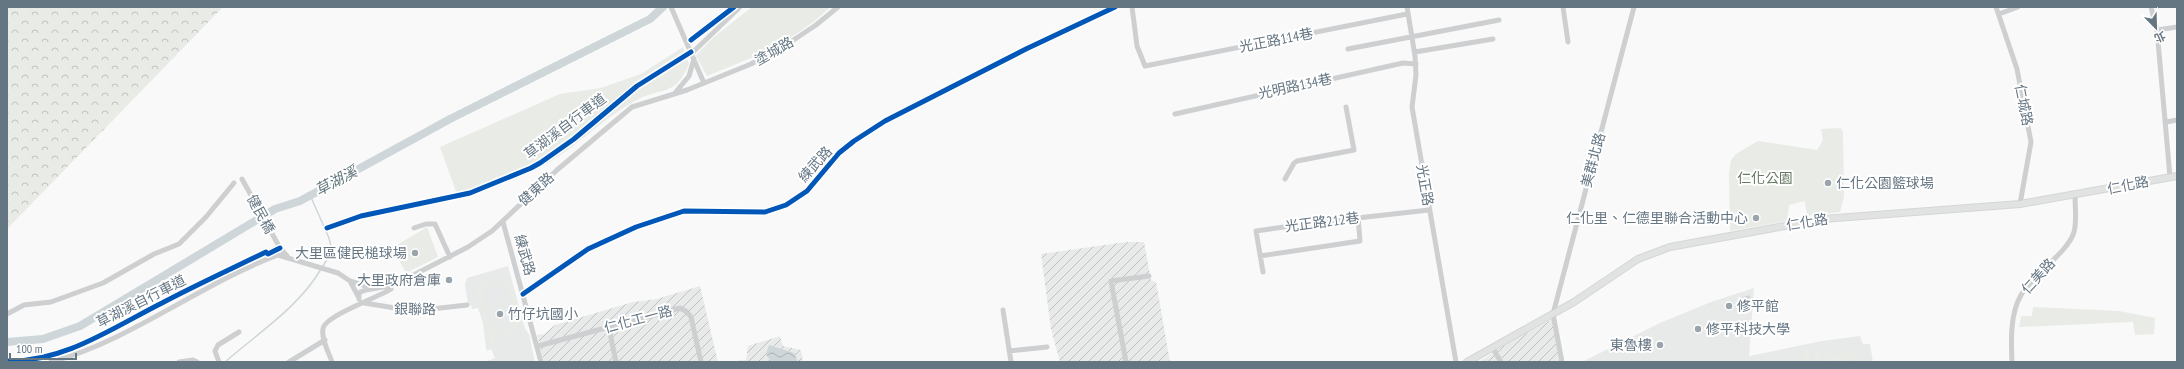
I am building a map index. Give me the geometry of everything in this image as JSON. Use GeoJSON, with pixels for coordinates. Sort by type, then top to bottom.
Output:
{"type":"FeatureCollection","features":[{"type":"Feature","properties":{"kind":"main road","name":"仁化路"},"geometry":{"type":"LineString","coordinates":[[1467,362],[1587,294],[1631,263],[1654,251],[1823,219],[2020,204],[2075,196],[2177,176]]}},
{"type":"Feature","properties":{"kind":"street"},"geometry":{"type":"LineString","coordinates":[[671,7],[704,83]]}},
{"type":"Feature","properties":{"kind":"street"},"geometry":{"type":"LineString","coordinates":[[674,94],[689,76],[692,54],[740,7]]}},
{"type":"Feature","properties":{"kind":"street","name":"塗城路"},"geometry":{"type":"LineString","coordinates":[[704,83],[776,52],[816,25],[838,7]]}},
{"type":"Feature","properties":{"kind":"street","name":"練武路"},"geometry":{"type":"LineString","coordinates":[[523,294],[588,249],[636,227],[684,211],[765,212],[786,205],[808,191],[840,154],[854,142],[885,121],[1026,48],[1115,7]]}},
{"type":"Feature","properties":{"kind":"street","name":"光正路114巷"},"geometry":{"type":"LineString","coordinates":[[1132,7],[1137,46],[1145,66],[1407,14]]}},
{"type":"Feature","properties":{"kind":"street","name":"光正路"},"geometry":{"type":"LineString","coordinates":[[1407,7],[1407,14],[1413,36],[1416,64],[1412,107],[1456,362]]}},
{"type":"Feature","properties":{"kind":"street"},"geometry":{"type":"LineString","coordinates":[[1563,7],[1568,42]]}},
{"type":"Feature","properties":{"kind":"street","name":"美群北路"},"geometry":{"type":"LineString","coordinates":[[1553,314],[1634,7]]}},
{"type":"Feature","properties":{"kind":"street","name":"仁城路"},"geometry":{"type":"LineString","coordinates":[[1996,7],[2017,69],[2031,142],[2020,204]]}},
{"type":"Feature","properties":{"kind":"street"},"geometry":{"type":"LineString","coordinates":[[1999,14],[2018,7]]}},
{"type":"Feature","properties":{"kind":"street"},"geometry":{"type":"LineString","coordinates":[[2151,7],[2157,30],[2170,177]]}},
{"type":"Feature","properties":{"kind":"street"},"geometry":{"type":"LineString","coordinates":[[1348,49],[1499,20]]}},
{"type":"Feature","properties":{"kind":"street"},"geometry":{"type":"LineString","coordinates":[[2157,30],[2177,27]]}},
{"type":"Feature","properties":{"kind":"street"},"geometry":{"type":"LineString","coordinates":[[1415,52],[1493,39]]}},
{"type":"Feature","properties":{"kind":"street","name":"光明路134巷"},"geometry":{"type":"LineString","coordinates":[[1175,114],[1403,63],[1416,64]]}},
{"type":"Feature","properties":{"kind":"street","name":"健東路"},"geometry":{"type":"LineString","coordinates":[[362,299],[374,297],[475,243],[503,222],[529,195],[628,109],[648,100],[674,94],[704,83]]}},
{"type":"Feature","properties":{"kind":"street"},"geometry":{"type":"LineString","coordinates":[[1285,179],[1294,162],[1354,150],[1346,107]]}},
{"type":"Feature","properties":{"kind":"street"},"geometry":{"type":"LineString","coordinates":[[2166,122],[2177,120]]}},
{"type":"Feature","properties":{"kind":"street","name":"健民橋"},"geometry":{"type":"LineString","coordinates":[[242,180],[280,248],[287,256]]}},
{"type":"Feature","properties":{"kind":"street"},"geometry":{"type":"LineString","coordinates":[[7,314],[24,306],[51,302],[103,283],[154,254],[179,244],[206,217],[234,183]]}},
{"type":"Feature","properties":{"kind":"street","name":"仁美路"},"geometry":{"type":"LineString","coordinates":[[2012,362],[2013,326],[2019,299],[2031,282],[2072,238],[2075,227],[2075,196]]}},
{"type":"Feature","properties":{"kind":"street","name":"光正路212巷"},"geometry":{"type":"LineString","coordinates":[[1263,272],[1256,231],[1358,217],[1430,210]]}},
{"type":"Feature","properties":{"kind":"street"},"geometry":{"type":"LineString","coordinates":[[1260,256],[1360,241],[1358,217]]}},
{"type":"Feature","properties":{"kind":"street","name":"練武路"},"geometry":{"type":"LineString","coordinates":[[503,222],[542,362]]}},
{"type":"Feature","properties":{"kind":"street"},"geometry":{"type":"LineString","coordinates":[[414,228],[426,224],[434,224],[450,257]]}},
{"type":"Feature","properties":{"kind":"street"},"geometry":{"type":"LineString","coordinates":[[51,362],[80,352],[121,334],[267,259],[278,255],[287,256],[318,268],[338,273],[350,281],[376,289]]}},
{"type":"Feature","properties":{"kind":"street"},"geometry":{"type":"LineString","coordinates":[[1126,362],[1111,281],[1149,276]]}},
{"type":"Feature","properties":{"kind":"street"},"geometry":{"type":"LineString","coordinates":[[350,281],[362,299]]}},
{"type":"Feature","properties":{"kind":"street","name":"健東路"},"geometry":{"type":"LineString","coordinates":[[367,290],[396,284]]}},
{"type":"Feature","properties":{"kind":"street"},"geometry":{"type":"LineString","coordinates":[[332,362],[325,340],[323,329],[325,324],[357,306],[362,299],[360,291],[367,290],[371,296],[362,299],[351,309]]}},
{"type":"Feature","properties":{"kind":"street","name":"銀聯路"},"geometry":{"type":"LineString","coordinates":[[362,299],[414,311],[467,305]]}},
{"type":"Feature","properties":{"kind":"street","name":"仁化工一路"},"geometry":{"type":"LineString","coordinates":[[538,346],[675,309],[683,309],[691,317],[701,362]]}},
{"type":"Feature","properties":{"kind":"street"},"geometry":{"type":"LineString","coordinates":[[1003,310],[1011,362]]}},
{"type":"Feature","properties":{"kind":"street"},"geometry":{"type":"LineString","coordinates":[[1553,314],[1562,362]]}},
{"type":"Feature","properties":{"kind":"street"},"geometry":{"type":"LineString","coordinates":[[609,328],[616,362]]}},
{"type":"Feature","properties":{"kind":"street"},"geometry":{"type":"LineString","coordinates":[[219,362],[215,351],[218,345],[239,332]]}},
{"type":"Feature","properties":{"kind":"street"},"geometry":{"type":"LineString","coordinates":[[289,362],[325,340]]}},
{"type":"Feature","properties":{"kind":"street"},"geometry":{"type":"LineString","coordinates":[[1009,351],[1047,347]]}},
{"type":"Feature","properties":{"kind":"street"},"geometry":{"type":"LineString","coordinates":[[1492,347],[1501,362]]}},
{"type":"Feature","properties":{"kind":"street"},"geometry":{"type":"LineString","coordinates":[[179,362],[193,360],[197,362]]}},
{"type":"Feature","properties":{"kind":"shaded area"},"geometry":{"type":"Polygon","coordinates":[[[1126,242],[1144,242],[1151,280],[1156,282],[1170,362],[1060,362],[1051,329],[1041,254],[1126,242]]]}},
{"type":"Feature","properties":{"kind":"shaded area","name":"竹仔坑國小"},"geometry":{"type":"Polygon","coordinates":[[[508,266],[525,329],[529,334],[535,362],[485,362],[495,358],[491,349],[487,351],[483,323],[478,308],[472,309],[471,305],[468,305],[465,284],[467,278],[508,266]]]}},
{"type":"Feature","properties":{"kind":"shaded area"},"geometry":{"type":"Polygon","coordinates":[[[700,286],[718,362],[544,362],[537,335],[544,334],[555,325],[633,302],[657,299],[700,286]]]}},
{"type":"Feature","properties":{"kind":"shaded area","name":"修平科技大學"},"geometry":{"type":"Polygon","coordinates":[[[1754,288],[1749,356],[1822,341],[1860,336],[1863,344],[1870,344],[1873,362],[1582,362],[1660,323],[1711,302],[1754,288]]]}},
{"type":"Feature","properties":{"kind":"shaded area"},"geometry":{"type":"Polygon","coordinates":[[[1553,319],[1563,362],[1479,362],[1511,341],[1553,319]]]}},
{"type":"Feature","properties":{"kind":"shaded area"},"geometry":{"type":"Polygon","coordinates":[[[780,336],[783,346],[801,350],[803,362],[724,362],[746,360],[748,346],[780,336]]]}},
{"type":"Feature","properties":{"kind":"green space"},"geometry":{"type":"Polygon","coordinates":[[[7,7],[223,7],[7,229],[7,7]]]}},
{"type":"Feature","properties":{"kind":"green space"},"geometry":{"type":"Polygon","coordinates":[[[752,7],[830,7],[816,20],[776,48],[707,76],[696,56],[697,54],[714,37],[752,7]]]}},
{"type":"Feature","properties":{"kind":"green space"},"geometry":{"type":"Polygon","coordinates":[[[683,47],[689,64],[684,75],[673,87],[644,96],[623,108],[567,151],[543,166],[501,184],[458,197],[440,147],[560,94],[601,88],[641,74],[683,47]]]}},
{"type":"Feature","properties":{"kind":"green space","name":"仁化公園"},"geometry":{"type":"Polygon","coordinates":[[[1841,128],[1843,133],[1844,197],[1840,212],[1807,216],[1805,201],[1789,205],[1787,221],[1730,231],[1729,174],[1731,160],[1736,154],[1758,141],[1817,150],[1823,140],[1821,129],[1841,128]]]}},
{"type":"Feature","properties":{"kind":"green space","name":"大里區健民槌球場"},"geometry":{"type":"Polygon","coordinates":[[[427,227],[438,257],[406,273],[392,248],[427,227]]]}},
{"type":"Feature","properties":{"kind":"green space"},"geometry":{"type":"Polygon","coordinates":[[[495,277],[502,278],[511,286],[517,299],[522,318],[517,327],[510,333],[502,335],[493,333],[496,344],[492,346],[474,284],[478,282],[479,287],[485,281],[495,277]],[[496,281],[487,286],[483,293],[483,301],[489,323],[492,328],[497,330],[505,331],[512,327],[516,318],[507,287],[496,281]]]}},
{"type":"Feature","properties":{"kind":"green space"},"geometry":{"type":"Polygon","coordinates":[[[2033,307],[2119,311],[2155,318],[2154,334],[2135,335],[2133,322],[2019,327],[2021,316],[2032,316],[2033,307]]]}},
{"type":"Feature","properties":{"kind":"green space"},"geometry":{"type":"Polygon","coordinates":[[[1821,348],[1822,362],[1814,362],[1813,349],[1821,348]]]}},
{"type":"Feature","properties":{"kind":"green space"},"geometry":{"type":"Polygon","coordinates":[[[1830,348],[1831,357],[1845,351],[1855,354],[1862,362],[1843,358],[1837,362],[1825,362],[1824,349],[1830,348]]]}},
{"type":"Feature","properties":{"kind":"green space"},"geometry":{"type":"Polygon","coordinates":[[[1801,350],[1808,350],[1810,362],[1803,362],[1801,350]]]}},
{"type":"Feature","properties":{"kind":"water"},"geometry":{"type":"Polygon","coordinates":[[[1750,295],[1749,309],[1741,310],[1740,298],[1750,295]]]}},
{"type":"Feature","properties":{"kind":"water"},"geometry":{"type":"Polygon","coordinates":[[[769,345],[794,353],[798,362],[771,362],[766,354],[769,345]]]}},
{"type":"Feature","properties":{"kind":"waterway","name":"草湖溪"},"geometry":{"type":"LineString","coordinates":[[7,342],[43,339],[80,326],[275,209],[300,201],[450,119],[650,19],[663,7]]}},
{"type":"Feature","properties":{"kind":"waterway"},"geometry":{"type":"LineString","coordinates":[[310,195],[329,238],[332,251],[323,266]]}},
{"type":"Feature","properties":{"kind":"waterway"},"geometry":{"type":"LineString","coordinates":[[225,362],[290,307],[312,283],[321,269]]}},
{"type":"Feature","properties":{"kind":"cycle path"},"geometry":{"type":"LineString","coordinates":[[691,40],[734,7]]}},
{"type":"Feature","properties":{"kind":"cycle path"},"geometry":{"type":"LineString","coordinates":[[523,294],[588,249],[636,227],[684,211],[765,212],[786,205],[807,191],[839,153],[854,141],[885,121],[1026,49],[1115,7]]}},
{"type":"Feature","properties":{"kind":"cycle path","name":"草湖溪自行車道"},"geometry":{"type":"LineString","coordinates":[[327,228],[361,216],[470,193],[531,168],[574,139],[637,86],[691,52]]}},
{"type":"Feature","properties":{"kind":"cycle path","name":"草湖溪自行車道"},"geometry":{"type":"LineString","coordinates":[[7,361],[28,360],[48,356],[88,342],[175,296],[266,252],[268,254],[280,248]]}},
{"type":"Feature","properties":{"kind":"place","name":"仁化公園籃球場"},"geometry":{"type":"Point","coordinates":[1828,183]}},
{"type":"Feature","properties":{"kind":"place","name":"仁化里、仁德里聯合活動中心"},"geometry":{"type":"Point","coordinates":[1756,218]}},
{"type":"Feature","properties":{"kind":"place","name":"大里區健民槌球場"},"geometry":{"type":"Point","coordinates":[415,253]}},
{"type":"Feature","properties":{"kind":"place","name":"大里政府倉庫"},"geometry":{"type":"Point","coordinates":[449,280]}},
{"type":"Feature","properties":{"kind":"place","name":"修平館"},"geometry":{"type":"Point","coordinates":[1729,306]}},
{"type":"Feature","properties":{"kind":"place","name":"竹仔坑國小"},"geometry":{"type":"Point","coordinates":[500,314]}},
{"type":"Feature","properties":{"kind":"place","name":"修平科技大學"},"geometry":{"type":"Point","coordinates":[1698,329]}},
{"type":"Feature","properties":{"kind":"place","name":"東魯樓"},"geometry":{"type":"Point","coordinates":[1660,345]}}]}
